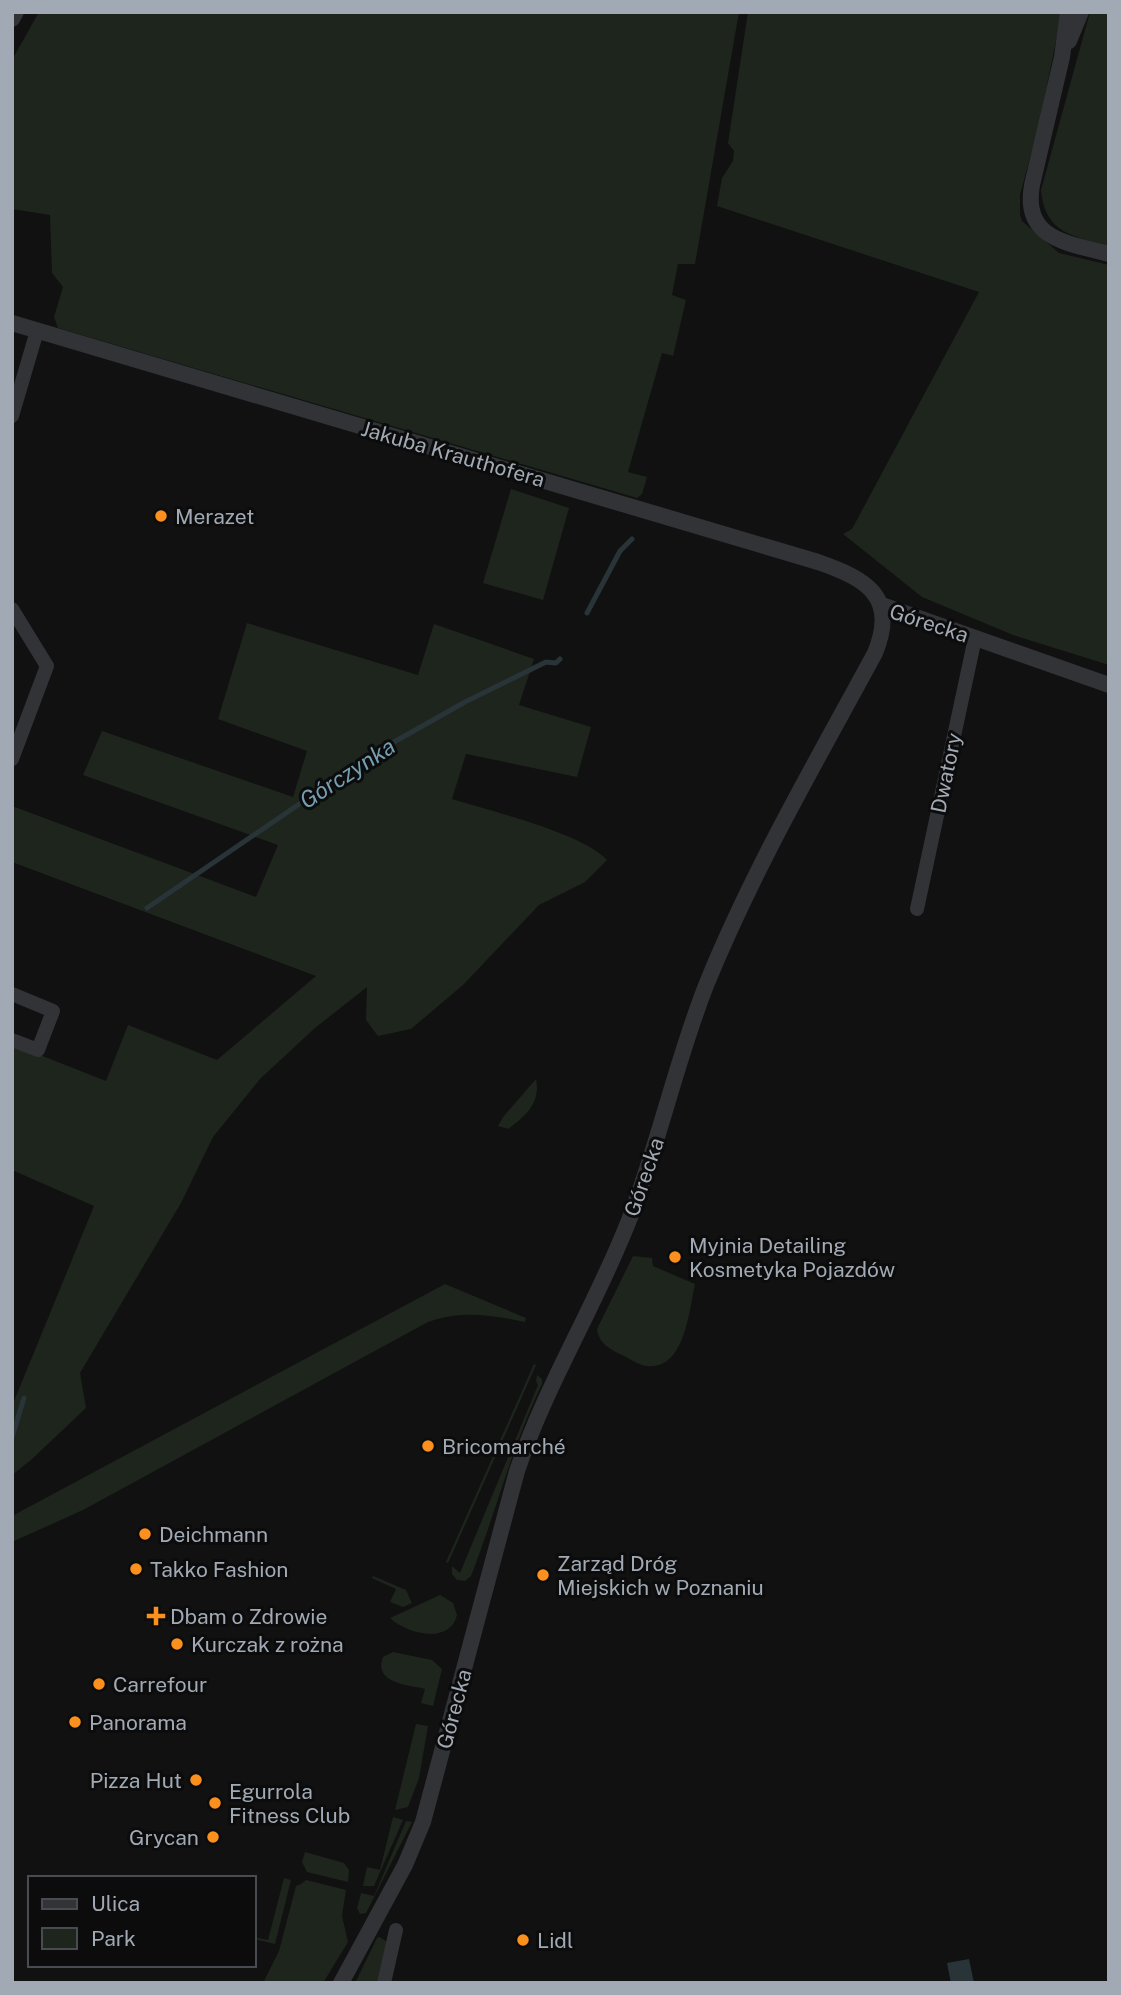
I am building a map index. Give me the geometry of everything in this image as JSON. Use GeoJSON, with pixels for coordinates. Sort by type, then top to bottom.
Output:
{"type":"FeatureCollection","features":[{"type":"Feature","properties":{"kind":"street"},"geometry":{"type":"LineString","coordinates":[[12,19],[16,12]]}},
{"type":"Feature","properties":{"kind":"street"},"geometry":{"type":"LineString","coordinates":[[1068,12],[1062,57],[1032,185],[1032,213],[1037,225],[1054,238],[1109,254]]}},
{"type":"Feature","properties":{"kind":"street"},"geometry":{"type":"LineString","coordinates":[[1062,57],[1081,12]]}},
{"type":"Feature","properties":{"kind":"street","name":"Jakuba Krauthofera"},"geometry":{"type":"LineString","coordinates":[[12,323],[818,562],[869,588],[882,606]]}},
{"type":"Feature","properties":{"kind":"street"},"geometry":{"type":"LineString","coordinates":[[12,416],[37,331]]}},
{"type":"Feature","properties":{"kind":"street","name":"Górecka"},"geometry":{"type":"LineString","coordinates":[[341,1983],[405,1865],[424,1822],[508,1501],[527,1441],[632,1214],[706,985],[771,844],[875,653],[883,633],[882,606],[1109,685]]}},
{"type":"Feature","properties":{"kind":"street"},"geometry":{"type":"LineString","coordinates":[[12,609],[47,666],[12,759]]}},
{"type":"Feature","properties":{"kind":"street","name":"Dwatory"},"geometry":{"type":"LineString","coordinates":[[917,909],[975,638]]}},
{"type":"Feature","properties":{"kind":"street"},"geometry":{"type":"LineString","coordinates":[[12,995],[53,1011],[38,1050],[12,1040]]}},
{"type":"Feature","properties":{"kind":"street"},"geometry":{"type":"LineString","coordinates":[[384,1983],[397,1930]]}},
{"type":"Feature","properties":{"kind":"green space"},"geometry":{"type":"Polygon","coordinates":[[[39,12],[739,12],[695,264],[678,264],[672,295],[686,300],[673,356],[662,353],[628,472],[647,477],[642,494],[637,498],[58,328],[54,317],[63,287],[52,273],[50,215],[12,209],[12,60],[39,12]]]}},
{"type":"Feature","properties":{"kind":"green space"},"geometry":{"type":"Polygon","coordinates":[[[748,12],[1062,12],[1039,124],[1020,195],[1020,215],[1022,221],[1059,253],[1109,265],[1109,665],[1013,635],[922,597],[843,534],[852,529],[979,292],[717,206],[722,178],[733,161],[734,151],[728,143],[748,12]]]}},
{"type":"Feature","properties":{"kind":"green space"},"geometry":{"type":"Polygon","coordinates":[[[1090,12],[1109,12],[1109,246],[1063,231],[1048,216],[1041,190],[1090,12]]]}},
{"type":"Feature","properties":{"kind":"green space"},"geometry":{"type":"Polygon","coordinates":[[[511,489],[569,508],[543,600],[483,583],[511,489]]]}},
{"type":"Feature","properties":{"kind":"green space"},"geometry":{"type":"Polygon","coordinates":[[[247,623],[418,675],[434,624],[534,659],[519,705],[591,727],[577,777],[466,754],[452,799],[557,832],[595,850],[607,860],[585,882],[539,905],[463,985],[411,1029],[378,1036],[366,1020],[367,987],[315,1028],[260,1079],[213,1137],[181,1203],[80,1373],[86,1408],[12,1475],[12,1406],[94,1206],[12,1170],[12,1044],[106,1081],[128,1025],[217,1060],[316,976],[12,862],[12,806],[256,897],[278,845],[83,775],[102,731],[293,797],[307,751],[218,719],[247,623]]]}},
{"type":"Feature","properties":{"kind":"green space"},"geometry":{"type":"Polygon","coordinates":[[[536,1079],[536,1095],[531,1108],[508,1129],[498,1126],[503,1117],[536,1079]]]}},
{"type":"Feature","properties":{"kind":"green space"},"geometry":{"type":"Polygon","coordinates":[[[633,1256],[652,1258],[653,1266],[695,1284],[683,1337],[670,1359],[660,1365],[647,1366],[635,1362],[609,1348],[598,1334],[597,1329],[633,1256]]]}},
{"type":"Feature","properties":{"kind":"green space"},"geometry":{"type":"Polygon","coordinates":[[[445,1284],[526,1318],[525,1322],[500,1317],[464,1315],[428,1322],[83,1510],[12,1542],[12,1516],[445,1284]]]}},
{"type":"Feature","properties":{"kind":"green space"},"geometry":{"type":"Polygon","coordinates":[[[534,1364],[536,1365],[448,1563],[446,1562],[534,1364]]]}},
{"type":"Feature","properties":{"kind":"green space"},"geometry":{"type":"Polygon","coordinates":[[[537,1375],[542,1379],[542,1384],[522,1431],[471,1576],[465,1581],[457,1580],[452,1574],[452,1566],[460,1573],[538,1385],[537,1375]]]}},
{"type":"Feature","properties":{"kind":"green space"},"geometry":{"type":"Polygon","coordinates":[[[373,1576],[406,1590],[412,1603],[403,1607],[390,1602],[396,1589],[372,1578],[373,1576]]]}},
{"type":"Feature","properties":{"kind":"green space"},"geometry":{"type":"Polygon","coordinates":[[[440,1595],[453,1603],[457,1615],[446,1630],[427,1634],[417,1632],[397,1624],[390,1618],[440,1595]]]}},
{"type":"Feature","properties":{"kind":"green space"},"geometry":{"type":"Polygon","coordinates":[[[393,1652],[432,1660],[442,1669],[433,1706],[421,1703],[425,1689],[401,1684],[383,1672],[383,1657],[393,1652]]]}},
{"type":"Feature","properties":{"kind":"green space"},"geometry":{"type":"Polygon","coordinates":[[[416,1724],[428,1726],[419,1778],[408,1807],[395,1810],[416,1724]]]}},
{"type":"Feature","properties":{"kind":"green space"},"geometry":{"type":"Polygon","coordinates":[[[393,1817],[403,1820],[374,1886],[363,1886],[367,1867],[380,1870],[393,1817]]]}},
{"type":"Feature","properties":{"kind":"green space"},"geometry":{"type":"Polygon","coordinates":[[[406,1821],[412,1822],[366,1913],[360,1914],[357,1908],[361,1893],[374,1896],[406,1821]]]}},
{"type":"Feature","properties":{"kind":"green space"},"geometry":{"type":"Polygon","coordinates":[[[305,1852],[344,1863],[349,1870],[348,1882],[307,1872],[302,1862],[305,1852]]]}},
{"type":"Feature","properties":{"kind":"green space"},"geometry":{"type":"Polygon","coordinates":[[[284,1878],[291,1880],[275,1944],[256,1937],[268,1940],[284,1878]]]}},
{"type":"Feature","properties":{"kind":"green space"},"geometry":{"type":"Polygon","coordinates":[[[306,1880],[346,1890],[342,1916],[348,1942],[323,1983],[263,1983],[279,1951],[296,1886],[306,1880]]]}},
{"type":"Feature","properties":{"kind":"green space"},"geometry":{"type":"Polygon","coordinates":[[[377,1938],[386,1941],[386,1947],[377,1983],[355,1983],[377,1938]]]}},
{"type":"Feature","properties":{"kind":"shaded area"},"geometry":{"type":"Polygon","coordinates":[[[969,1959],[974,1983],[951,1983],[947,1963],[969,1959]]]}},
{"type":"Feature","properties":{"kind":"waterway","name":"Górczynka"},"geometry":{"type":"LineString","coordinates":[[587,613],[620,551],[632,539]]}},
{"type":"Feature","properties":{"kind":"waterway","name":"Górczynka"},"geometry":{"type":"LineString","coordinates":[[147,908],[371,755],[465,702],[546,662],[556,663],[560,659]]}},
{"type":"Feature","properties":{"kind":"waterway","name":"Górczynka"},"geometry":{"type":"LineString","coordinates":[[12,1437],[24,1398]]}},
{"type":"Feature","properties":{"kind":"place","name":"Merazet"},"geometry":{"type":"Point","coordinates":[161,516]}},
{"type":"Feature","properties":{"kind":"place","name":"Myjnia Detailing Kosmetyka Pojazdów"},"geometry":{"type":"Point","coordinates":[675,1257]}},
{"type":"Feature","properties":{"kind":"place","name":"Bricomarché"},"geometry":{"type":"Point","coordinates":[428,1446]}},
{"type":"Feature","properties":{"kind":"place","name":"Deichmann"},"geometry":{"type":"Point","coordinates":[145,1534]}},
{"type":"Feature","properties":{"kind":"place","name":"Takko Fashion"},"geometry":{"type":"Point","coordinates":[136,1569]}},
{"type":"Feature","properties":{"kind":"place","name":"Zarząd Dróg Miejskich w Poznaniu"},"geometry":{"type":"Point","coordinates":[543,1575]}},
{"type":"Feature","properties":{"kind":"place","name":"Dbam o Zdrowie"},"geometry":{"type":"Point","coordinates":[156,1616]}},
{"type":"Feature","properties":{"kind":"place","name":"Kurczak z rożna"},"geometry":{"type":"Point","coordinates":[177,1644]}},
{"type":"Feature","properties":{"kind":"place","name":"Carrefour"},"geometry":{"type":"Point","coordinates":[99,1684]}},
{"type":"Feature","properties":{"kind":"place","name":"Panorama"},"geometry":{"type":"Point","coordinates":[75,1722]}},
{"type":"Feature","properties":{"kind":"place","name":"Pizza Hut"},"geometry":{"type":"Point","coordinates":[196,1780]}},
{"type":"Feature","properties":{"kind":"place","name":"Egurrola Fitness Club"},"geometry":{"type":"Point","coordinates":[215,1803]}},
{"type":"Feature","properties":{"kind":"place","name":"Grycan"},"geometry":{"type":"Point","coordinates":[213,1837]}},
{"type":"Feature","properties":{"kind":"place","name":"Lidl"},"geometry":{"type":"Point","coordinates":[523,1940]}}]}
